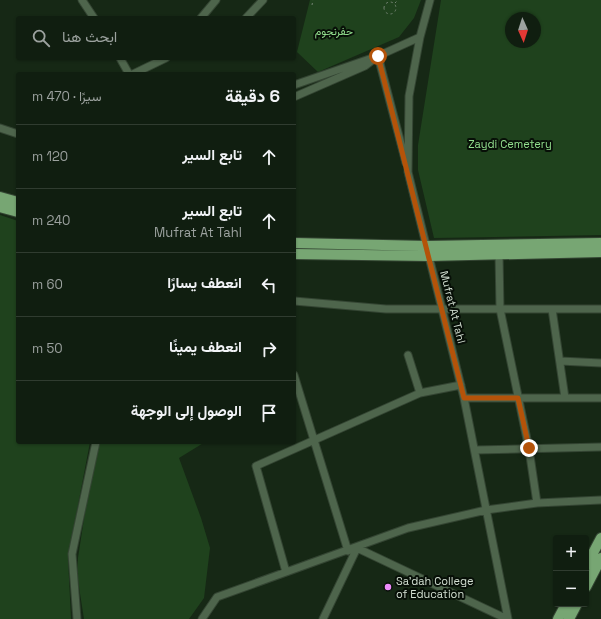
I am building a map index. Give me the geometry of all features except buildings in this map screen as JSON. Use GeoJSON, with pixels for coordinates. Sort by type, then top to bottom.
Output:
{"type":"FeatureCollection","features":[{"type":"Feature","properties":{"kind":"main road"},"geometry":{"type":"LineString","coordinates":[[0,197],[16,201]]}},
{"type":"Feature","properties":{"kind":"main road"},"geometry":{"type":"LineString","coordinates":[[0,207],[16,211]]}},
{"type":"Feature","properties":{"kind":"main road"},"geometry":{"type":"LineString","coordinates":[[296,243],[427,246],[601,243]]}},
{"type":"Feature","properties":{"kind":"main road"},"geometry":{"type":"LineString","coordinates":[[296,254],[429,256],[601,252]]}},
{"type":"Feature","properties":{"kind":"main road"},"geometry":{"type":"LineString","coordinates":[[589,560],[601,538]]}},
{"type":"Feature","properties":{"kind":"main road"},"geometry":{"type":"LineString","coordinates":[[589,581],[601,558]]}},
{"type":"Feature","properties":{"kind":"main road"},"geometry":{"type":"LineString","coordinates":[[558,619],[564,607]]}},
{"type":"Feature","properties":{"kind":"main road"},"geometry":{"type":"LineString","coordinates":[[569,619],[575,607]]}},
{"type":"Feature","properties":{"kind":"street"},"geometry":{"type":"LineString","coordinates":[[82,0],[93,16]]}},
{"type":"Feature","properties":{"kind":"street"},"geometry":{"type":"LineString","coordinates":[[203,16],[216,0]]}},
{"type":"Feature","properties":{"kind":"street"},"geometry":{"type":"LineString","coordinates":[[248,16],[262,0]]}},
{"type":"Feature","properties":{"kind":"street","name":"Mufrat At Tahl"},"geometry":{"type":"LineString","coordinates":[[430,0],[420,37],[409,96],[408,172],[464,398],[507,619]]}},
{"type":"Feature","properties":{"kind":"street"},"geometry":{"type":"LineString","coordinates":[[296,84],[378,56],[420,37]]}},
{"type":"Feature","properties":{"kind":"street"},"geometry":{"type":"LineString","coordinates":[[296,97],[365,66],[378,56]]}},
{"type":"Feature","properties":{"kind":"street"},"geometry":{"type":"LineString","coordinates":[[378,56],[408,172]]}},
{"type":"Feature","properties":{"kind":"street"},"geometry":{"type":"LineString","coordinates":[[121,60],[128,72]]}},
{"type":"Feature","properties":{"kind":"street"},"geometry":{"type":"LineString","coordinates":[[137,72],[162,60]]}},
{"type":"Feature","properties":{"kind":"street"},"geometry":{"type":"LineString","coordinates":[[0,128],[16,133]]}},
{"type":"Feature","properties":{"kind":"street"},"geometry":{"type":"LineString","coordinates":[[499,254],[500,309],[529,448],[537,503]]}},
{"type":"Feature","properties":{"kind":"street"},"geometry":{"type":"LineString","coordinates":[[296,301],[386,309],[601,309]]}},
{"type":"Feature","properties":{"kind":"street"},"geometry":{"type":"LineString","coordinates":[[552,309],[565,398]]}},
{"type":"Feature","properties":{"kind":"street"},"geometry":{"type":"LineString","coordinates":[[408,355],[420,393]]}},
{"type":"Feature","properties":{"kind":"street"},"geometry":{"type":"LineString","coordinates":[[560,360],[601,363]]}},
{"type":"Feature","properties":{"kind":"street"},"geometry":{"type":"LineString","coordinates":[[296,381],[348,551]]}},
{"type":"Feature","properties":{"kind":"street"},"geometry":{"type":"LineString","coordinates":[[286,572],[256,466],[420,393],[461,385]]}},
{"type":"Feature","properties":{"kind":"street"},"geometry":{"type":"LineString","coordinates":[[464,398],[601,398]]}},
{"type":"Feature","properties":{"kind":"street"},"geometry":{"type":"LineString","coordinates":[[77,619],[72,554],[96,444]]}},
{"type":"Feature","properties":{"kind":"street"},"geometry":{"type":"LineString","coordinates":[[475,450],[601,447]]}},
{"type":"Feature","properties":{"kind":"street"},"geometry":{"type":"LineString","coordinates":[[202,619],[217,597],[357,548],[408,528],[486,510],[537,503],[601,500]]}},
{"type":"Feature","properties":{"kind":"street"},"geometry":{"type":"LineString","coordinates":[[322,619],[357,548]]}},
{"type":"Feature","properties":{"kind":"street"},"geometry":{"type":"LineString","coordinates":[[357,548],[507,619]]}},
{"type":"Feature","properties":{"kind":"path"},"geometry":{"type":"LineString","coordinates":[[312,5],[313,0]]}},
{"type":"Feature","properties":{"kind":"path"},"geometry":{"type":"LineString","coordinates":[[395,4],[387,3],[384,7],[385,11],[393,14],[396,9],[395,4],[398,0]]}},
{"type":"Feature","properties":{"kind":"green space","name":"حفرنجوم"},"geometry":{"type":"Polygon","coordinates":[[[310,0],[421,0],[414,18],[399,37],[318,72],[297,52],[310,0]]]}},
{"type":"Feature","properties":{"kind":"green space","name":"Zaydi Cemetery"},"geometry":{"type":"Polygon","coordinates":[[[441,0],[601,0],[601,235],[434,238],[418,170],[418,145],[441,0]]]}},
{"type":"Feature","properties":{"kind":"green space"},"geometry":{"type":"Polygon","coordinates":[[[0,215],[16,220],[16,444],[90,444],[68,558],[71,619],[0,619],[0,215]]]}},
{"type":"Feature","properties":{"kind":"green space"},"geometry":{"type":"Polygon","coordinates":[[[100,444],[202,444],[179,458],[201,518],[210,548],[204,598],[189,619],[84,619],[77,574],[89,486],[100,444]]]}},
{"type":"Feature","properties":{"kind":"place","name":"Sa'dah College of Education"},"geometry":{"type":"Point","coordinates":[388,587]}},
{"type":"Feature","properties":{"kind":"route"},"geometry":{"type":"LineString","coordinates":[[378,56],[464,398],[518,398],[529,448]]}}]}
